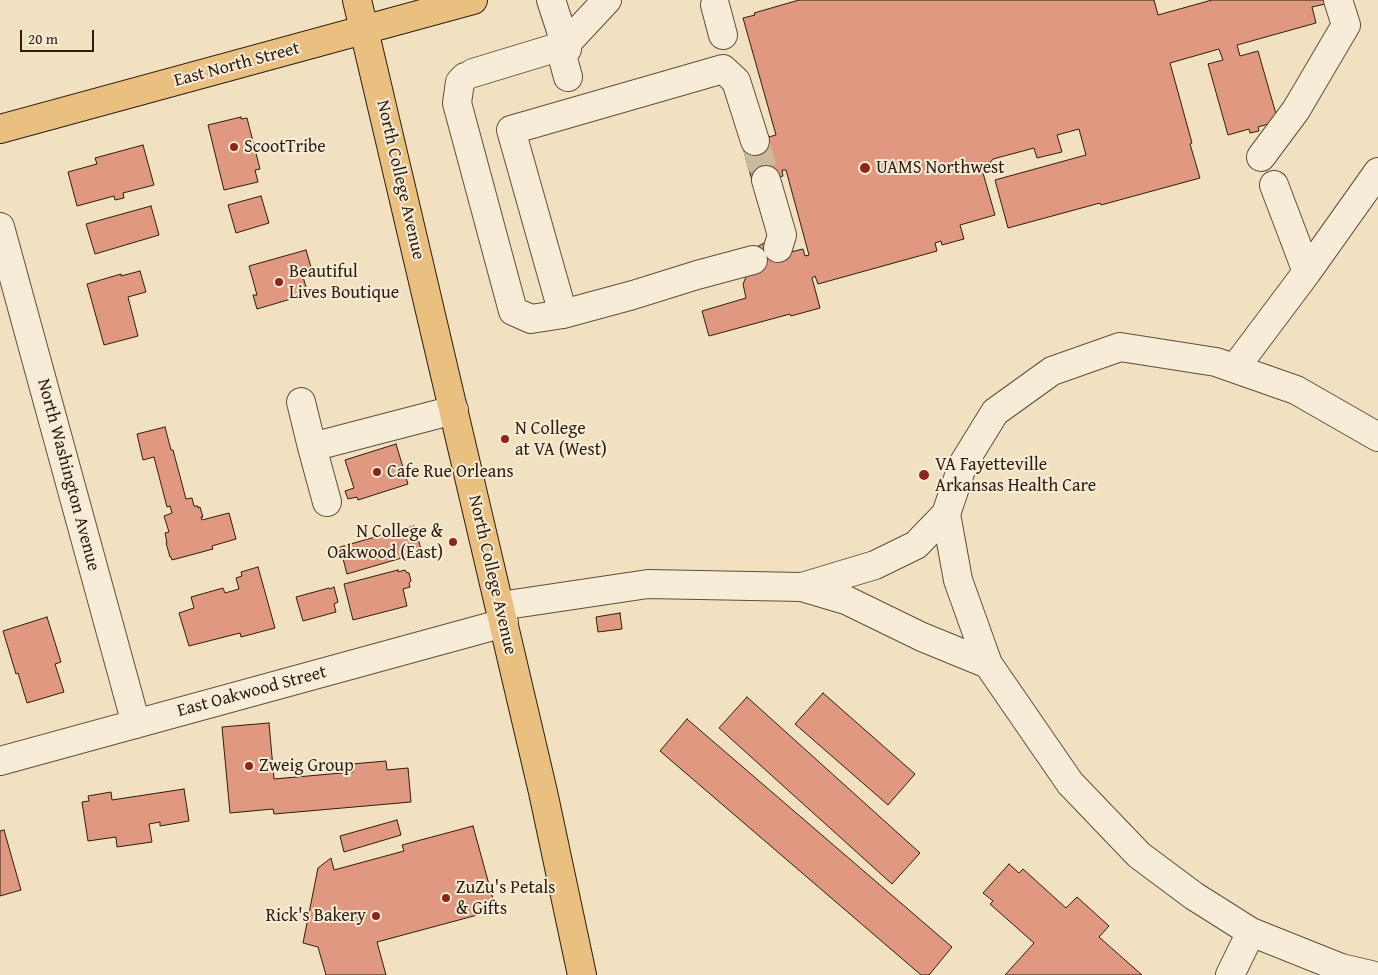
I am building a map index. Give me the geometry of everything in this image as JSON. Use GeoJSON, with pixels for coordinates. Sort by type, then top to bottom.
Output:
{"type":"FeatureCollection","features":[{"type":"Feature","properties":{"kind":"main road","name":"North College Avenue"},"geometry":{"type":"LineString","coordinates":[[357,0],[544,792],[582,975]]}},
{"type":"Feature","properties":{"kind":"main road","name":"East North Street"},"geometry":{"type":"LineString","coordinates":[[0,129],[474,0]]}},
{"type":"Feature","properties":{"kind":"street"},"geometry":{"type":"LineString","coordinates":[[551,0],[566,47]]}},
{"type":"Feature","properties":{"kind":"street"},"geometry":{"type":"LineString","coordinates":[[574,75],[562,55],[566,47],[607,0]]}},
{"type":"Feature","properties":{"kind":"street"},"geometry":{"type":"LineString","coordinates":[[1261,157],[1296,110],[1346,26],[1338,0]]}},
{"type":"Feature","properties":{"kind":"street"},"geometry":{"type":"LineString","coordinates":[[720,2],[723,34]]}},
{"type":"Feature","properties":{"kind":"street"},"geometry":{"type":"LineString","coordinates":[[566,47],[469,75],[460,82],[457,103],[513,311],[531,319],[563,314],[754,260]]}},
{"type":"Feature","properties":{"kind":"street"},"geometry":{"type":"LineString","coordinates":[[563,314],[511,130],[723,69],[736,80],[754,141]]}},
{"type":"Feature","properties":{"kind":"street"},"geometry":{"type":"LineString","coordinates":[[1235,368],[1307,272],[1378,172]]}},
{"type":"Feature","properties":{"kind":"street"},"geometry":{"type":"LineString","coordinates":[[766,180],[782,236],[778,248]]}},
{"type":"Feature","properties":{"kind":"street"},"geometry":{"type":"LineString","coordinates":[[1274,185],[1307,272]]}},
{"type":"Feature","properties":{"kind":"street","name":"North Washington Avenue"},"geometry":{"type":"LineString","coordinates":[[0,226],[136,724]]}},
{"type":"Feature","properties":{"kind":"street"},"geometry":{"type":"LineString","coordinates":[[802,587],[875,565],[916,545],[946,514],[964,464],[995,412],[1052,371],[1120,347],[1216,362],[1235,368],[1296,390],[1378,437]]}},
{"type":"Feature","properties":{"kind":"street"},"geometry":{"type":"LineString","coordinates":[[301,402],[327,502]]}},
{"type":"Feature","properties":{"kind":"street"},"geometry":{"type":"LineString","coordinates":[[312,447],[454,410]]}},
{"type":"Feature","properties":{"kind":"street"},"geometry":{"type":"LineString","coordinates":[[946,514],[958,580],[988,664],[1070,783],[1139,856],[1194,896],[1251,932],[1341,968],[1371,975]]}},
{"type":"Feature","properties":{"kind":"street","name":"East Oakwood Street"},"geometry":{"type":"LineString","coordinates":[[0,762],[136,724],[502,614],[648,584],[802,587]]}},
{"type":"Feature","properties":{"kind":"street"},"geometry":{"type":"LineString","coordinates":[[802,587],[846,600],[922,637],[988,664]]}},
{"type":"Feature","properties":{"kind":"street"},"geometry":{"type":"LineString","coordinates":[[1230,975],[1251,932]]}},
{"type":"Feature","properties":{"kind":"building","name":"UAMS Northwest"},"geometry":{"type":"Polygon","coordinates":[[[799,0],[1154,0],[1158,15],[1212,0],[1324,0],[1325,4],[1312,7],[1316,23],[1237,45],[1240,56],[1258,51],[1278,121],[1258,127],[1259,131],[1250,133],[1249,129],[1228,135],[1208,64],[1223,60],[1219,49],[1170,63],[1200,178],[1008,228],[995,180],[1086,155],[1079,129],[1057,135],[1062,152],[1037,158],[1034,148],[993,159],[988,165],[981,166],[995,215],[960,225],[964,239],[942,245],[941,241],[935,243],[937,251],[818,284],[815,276],[812,278],[820,308],[791,316],[790,314],[709,336],[702,311],[746,298],[743,284],[746,277],[752,271],[755,248],[775,240],[779,255],[803,249],[805,256],[809,255],[786,170],[782,170],[783,176],[753,184],[742,144],[776,135],[743,18],[799,0]]]}},
{"type":"Feature","properties":{"kind":"building","name":"ScootTribe"},"geometry":{"type":"Polygon","coordinates":[[[241,117],[241,119],[247,118],[260,169],[255,170],[258,182],[224,190],[208,125],[241,117]]]}},
{"type":"Feature","properties":{"kind":"building"},"geometry":{"type":"Polygon","coordinates":[[[143,145],[154,185],[123,193],[124,198],[115,200],[114,196],[77,206],[68,172],[97,164],[95,158],[143,145]]]}},
{"type":"Feature","properties":{"kind":"building"},"geometry":{"type":"Polygon","coordinates":[[[261,196],[269,223],[236,233],[228,205],[261,196]]]}},
{"type":"Feature","properties":{"kind":"building"},"geometry":{"type":"Polygon","coordinates":[[[151,206],[159,235],[95,254],[86,224],[151,206]]]}},
{"type":"Feature","properties":{"kind":"building","name":"Beautiful Lives Boutique"},"geometry":{"type":"Polygon","coordinates":[[[306,250],[311,267],[301,270],[308,294],[257,309],[253,295],[257,295],[249,266],[306,250]]]}},
{"type":"Feature","properties":{"kind":"building"},"geometry":{"type":"Polygon","coordinates":[[[140,271],[146,292],[128,297],[138,336],[104,345],[87,284],[121,274],[121,276],[140,271]]]}},
{"type":"Feature","properties":{"kind":"building"},"geometry":{"type":"Polygon","coordinates":[[[165,427],[186,499],[192,498],[194,506],[200,507],[202,520],[229,513],[236,539],[212,546],[213,549],[172,560],[166,543],[165,533],[169,532],[164,516],[172,513],[170,506],[167,507],[154,457],[143,460],[137,434],[165,427]]]}},
{"type":"Feature","properties":{"kind":"building","name":"Cafe Rue Orleans"},"geometry":{"type":"Polygon","coordinates":[[[396,444],[408,484],[358,500],[357,497],[348,499],[345,491],[354,488],[345,460],[396,444]]]}},
{"type":"Feature","properties":{"kind":"building"},"geometry":{"type":"Polygon","coordinates":[[[414,526],[422,552],[347,574],[340,547],[414,526]]]}},
{"type":"Feature","properties":{"kind":"building"},"geometry":{"type":"Polygon","coordinates":[[[258,567],[275,628],[241,637],[240,633],[189,646],[179,613],[194,608],[191,597],[223,588],[225,593],[239,589],[236,578],[242,576],[241,572],[258,567]]]}},
{"type":"Feature","properties":{"kind":"building"},"geometry":{"type":"Polygon","coordinates":[[[398,570],[398,572],[405,570],[409,573],[411,581],[409,583],[410,587],[403,589],[407,606],[353,620],[344,584],[398,570]]]}},
{"type":"Feature","properties":{"kind":"building"},"geometry":{"type":"Polygon","coordinates":[[[334,587],[338,602],[334,604],[336,612],[303,621],[296,597],[334,587]]]}},
{"type":"Feature","properties":{"kind":"building"},"geometry":{"type":"Polygon","coordinates":[[[620,613],[622,629],[598,632],[596,617],[620,613]]]}},
{"type":"Feature","properties":{"kind":"building"},"geometry":{"type":"Polygon","coordinates":[[[47,617],[61,662],[55,664],[64,692],[27,703],[3,631],[47,617]]]}},
{"type":"Feature","properties":{"kind":"building"},"geometry":{"type":"Polygon","coordinates":[[[823,693],[915,774],[888,805],[795,724],[823,693]]]}},
{"type":"Feature","properties":{"kind":"building"},"geometry":{"type":"Polygon","coordinates":[[[747,697],[920,853],[892,884],[719,728],[747,697]]]}},
{"type":"Feature","properties":{"kind":"building"},"geometry":{"type":"Polygon","coordinates":[[[687,719],[952,947],[929,975],[921,975],[660,751],[687,719]]]}},
{"type":"Feature","properties":{"kind":"building","name":"Zweig Group"},"geometry":{"type":"Polygon","coordinates":[[[269,723],[274,779],[353,772],[352,764],[386,761],[387,770],[408,768],[411,802],[274,814],[273,809],[230,813],[222,727],[269,723]]]}},
{"type":"Feature","properties":{"kind":"building"},"geometry":{"type":"Polygon","coordinates":[[[184,789],[189,821],[160,826],[160,822],[149,824],[152,842],[117,847],[116,837],[88,841],[82,802],[89,801],[88,796],[111,792],[112,800],[184,789]]]}},
{"type":"Feature","properties":{"kind":"building"},"geometry":{"type":"Polygon","coordinates":[[[397,820],[401,835],[344,852],[340,836],[397,820]]]}},
{"type":"Feature","properties":{"kind":"building"},"geometry":{"type":"Polygon","coordinates":[[[473,826],[496,910],[377,942],[386,975],[326,975],[318,947],[303,943],[318,868],[331,858],[334,870],[404,851],[402,845],[473,826]]]}},
{"type":"Feature","properties":{"kind":"building"},"geometry":{"type":"Polygon","coordinates":[[[4,830],[21,890],[0,896],[0,831],[4,830]]]}},
{"type":"Feature","properties":{"kind":"building"},"geometry":{"type":"Polygon","coordinates":[[[1009,864],[1019,873],[1023,869],[1066,908],[1077,897],[1109,926],[1099,937],[1142,975],[1005,975],[1034,943],[990,904],[993,901],[983,893],[1009,864]]]}},
{"type":"Feature","properties":{"kind":"tunnel"},"geometry":{"type":"LineString","coordinates":[[755,141],[766,180]]}},
{"type":"Feature","properties":{"kind":"place","name":"ScootTribe"},"geometry":{"type":"Point","coordinates":[234,147]}},
{"type":"Feature","properties":{"kind":"place","name":"UAMS Northwest"},"geometry":{"type":"Point","coordinates":[865,168]}},
{"type":"Feature","properties":{"kind":"place","name":"Beautiful Lives Boutique"},"geometry":{"type":"Point","coordinates":[279,282]}},
{"type":"Feature","properties":{"kind":"place","name":"N College at VA (West)"},"geometry":{"type":"Point","coordinates":[505,439]}},
{"type":"Feature","properties":{"kind":"place","name":"Cafe Rue Orleans"},"geometry":{"type":"Point","coordinates":[377,472]}},
{"type":"Feature","properties":{"kind":"place","name":"VA Fayetteville Arkansas Health Care"},"geometry":{"type":"Point","coordinates":[924,475]}},
{"type":"Feature","properties":{"kind":"place","name":"N College & Oakwood (East)"},"geometry":{"type":"Point","coordinates":[453,542]}},
{"type":"Feature","properties":{"kind":"place","name":"Zweig Group"},"geometry":{"type":"Point","coordinates":[249,766]}},
{"type":"Feature","properties":{"kind":"place","name":"ZuZu's Petals & Gifts"},"geometry":{"type":"Point","coordinates":[446,898]}},
{"type":"Feature","properties":{"kind":"place","name":"Rick's Bakery"},"geometry":{"type":"Point","coordinates":[376,916]}}]}
